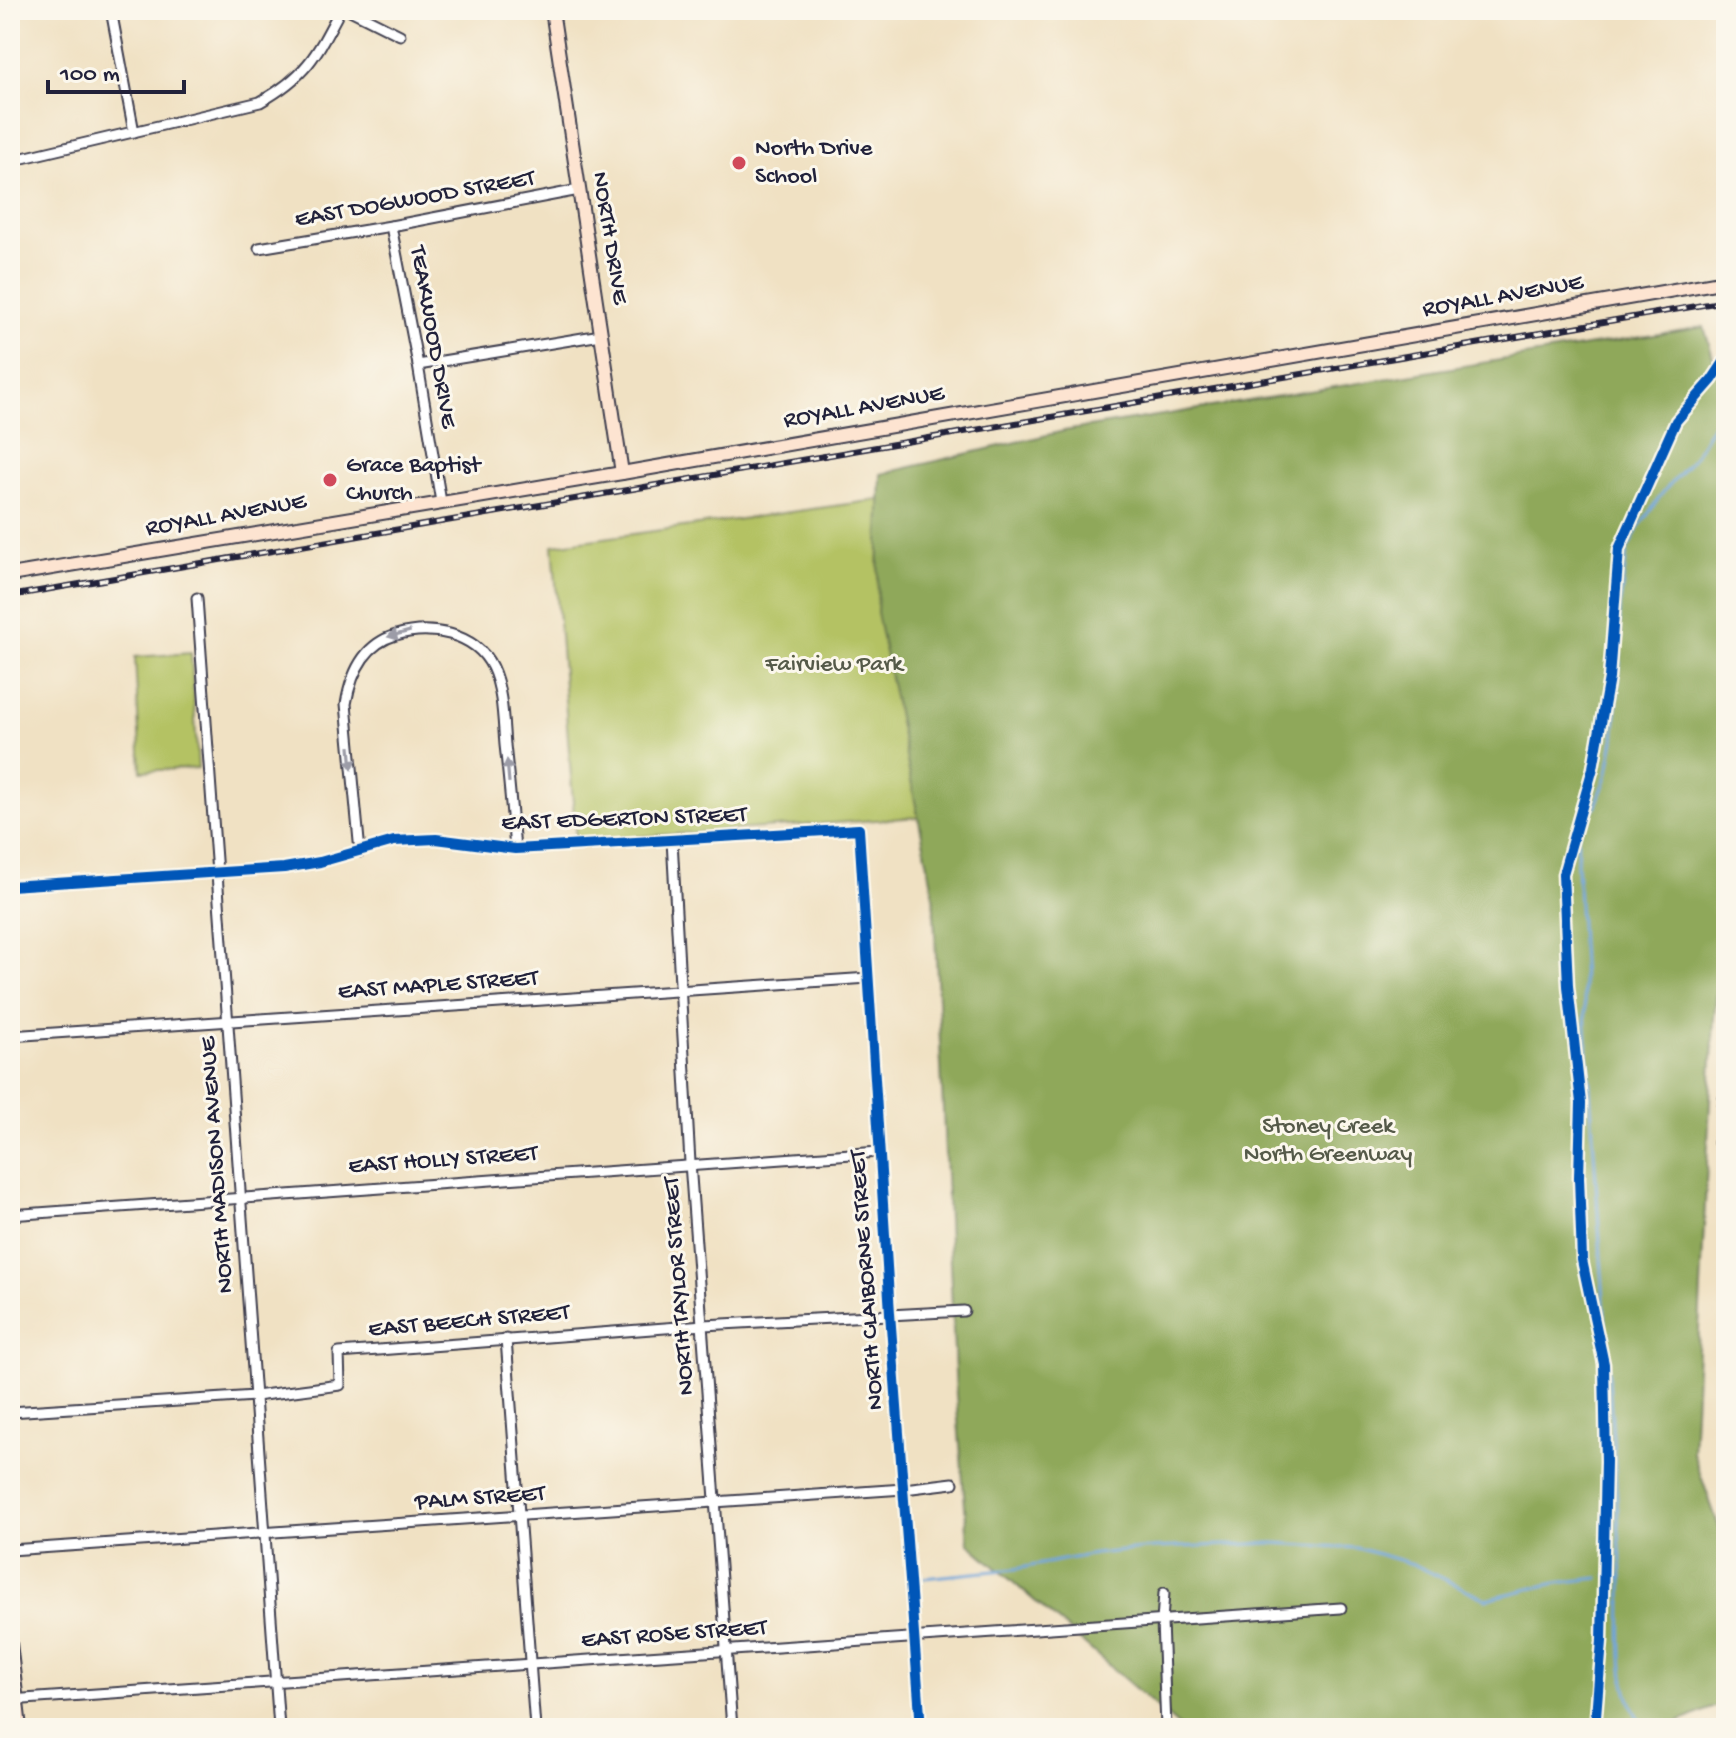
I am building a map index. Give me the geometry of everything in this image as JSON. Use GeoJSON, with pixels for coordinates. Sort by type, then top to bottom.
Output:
{"type":"FeatureCollection","features":[{"type":"Feature","properties":{"kind":"street"},"geometry":{"type":"LineString","coordinates":[[111,10],[134,132]]}},
{"type":"Feature","properties":{"kind":"street"},"geometry":{"type":"LineString","coordinates":[[10,161],[260,102],[287,86],[317,55],[340,10]]}},
{"type":"Feature","properties":{"kind":"street"},"geometry":{"type":"LineString","coordinates":[[350,10],[400,35]]}},
{"type":"Feature","properties":{"kind":"street","name":"NORTH DRIVE"},"geometry":{"type":"LineString","coordinates":[[552,10],[622,473]]}},
{"type":"Feature","properties":{"kind":"street","name":"EAST DOGWOOD STREET"},"geometry":{"type":"LineString","coordinates":[[259,248],[579,190]]}},
{"type":"Feature","properties":{"kind":"street","name":"TEAKWOOD DRIVE"},"geometry":{"type":"LineString","coordinates":[[391,226],[441,502]]}},
{"type":"Feature","properties":{"kind":"street","name":"ROYALL AVENUE"},"geometry":{"type":"LineString","coordinates":[[10,575],[622,473],[1726,281]]}},
{"type":"Feature","properties":{"kind":"street"},"geometry":{"type":"LineString","coordinates":[[418,365],[601,335]]}},
{"type":"Feature","properties":{"kind":"street","name":"NORTH MADISON AVENUE"},"geometry":{"type":"LineString","coordinates":[[197,598],[279,1728]]}},
{"type":"Feature","properties":{"kind":"street"},"geometry":{"type":"LineString","coordinates":[[360,852],[346,704],[350,680],[363,658],[383,638],[410,631],[441,631],[465,641],[492,667],[504,727],[515,849]]}},
{"type":"Feature","properties":{"kind":"street","name":"EAST EDGERTON STREET"},"geometry":{"type":"LineString","coordinates":[[10,886],[284,868],[360,852],[394,841],[436,839],[515,849],[859,829]]}},
{"type":"Feature","properties":{"kind":"street","name":"NORTH CLAIBORNE STREET"},"geometry":{"type":"LineString","coordinates":[[859,829],[921,1728]]}},
{"type":"Feature","properties":{"kind":"street","name":"NORTH TAYLOR STREET"},"geometry":{"type":"LineString","coordinates":[[672,840],[690,1163],[732,1728]]}},
{"type":"Feature","properties":{"kind":"street","name":"EAST MAPLE STREET"},"geometry":{"type":"LineString","coordinates":[[10,1036],[869,978]]}},
{"type":"Feature","properties":{"kind":"street"},"geometry":{"type":"LineString","coordinates":[[1726,1082],[1719,1143],[1726,1167]]}},
{"type":"Feature","properties":{"kind":"street","name":"EAST HOLLY STREET"},"geometry":{"type":"LineString","coordinates":[[10,1215],[690,1163],[879,1152]]}},
{"type":"Feature","properties":{"kind":"street","name":"EAST BEECH STREET"},"geometry":{"type":"LineString","coordinates":[[10,1412],[255,1396],[340,1385],[339,1353],[704,1325],[964,1311]]}},
{"type":"Feature","properties":{"kind":"street"},"geometry":{"type":"LineString","coordinates":[[506,1339],[535,1728]]}},
{"type":"Feature","properties":{"kind":"street","name":"PALM STREET"},"geometry":{"type":"LineString","coordinates":[[10,1550],[715,1503],[953,1483]]}},
{"type":"Feature","properties":{"kind":"street"},"geometry":{"type":"LineString","coordinates":[[1164,1593],[1162,1621],[1166,1728]]}},
{"type":"Feature","properties":{"kind":"street","name":"EAST ROSE STREET"},"geometry":{"type":"LineString","coordinates":[[13,1700],[1341,1608]]}},
{"type":"Feature","properties":{"kind":"street"},"geometry":{"type":"LineString","coordinates":[[10,1643],[13,1700],[20,1728]]}},
{"type":"Feature","properties":{"kind":"green space","name":"Stoney Creek North Greenway"},"geometry":{"type":"Polygon","coordinates":[[[1704,327],[1726,401],[1726,903],[1714,1019],[1693,1453],[1726,1547],[1726,1702],[1665,1728],[1181,1728],[968,1543],[956,1396],[933,890],[877,613],[881,474],[1064,431],[1704,327]]]}},
{"type":"Feature","properties":{"kind":"green space","name":"Fairview Park"},"geometry":{"type":"Polygon","coordinates":[[[979,486],[1005,811],[576,841],[553,545],[979,486]]]}},
{"type":"Feature","properties":{"kind":"green space"},"geometry":{"type":"Polygon","coordinates":[[[191,653],[198,768],[141,771],[135,657],[191,653]]]}},
{"type":"Feature","properties":{"kind":"waterway"},"geometry":{"type":"LineString","coordinates":[[1645,1728],[1628,1695],[1622,1656],[1622,1578],[1583,983],[1578,832],[1596,805],[1607,776],[1614,740],[1621,644],[1619,610],[1627,550],[1664,491],[1694,457],[1726,402]]}},
{"type":"Feature","properties":{"kind":"waterway"},"geometry":{"type":"LineString","coordinates":[[1714,425],[1726,419]]}},
{"type":"Feature","properties":{"kind":"waterway"},"geometry":{"type":"LineString","coordinates":[[923,1578],[1015,1569],[1094,1554],[1153,1548],[1274,1543],[1357,1548],[1413,1564],[1486,1599],[1556,1583],[1598,1578]]}},
{"type":"Feature","properties":{"kind":"waterway"},"geometry":{"type":"LineString","coordinates":[[1607,1575],[1622,1578]]}},
{"type":"Feature","properties":{"kind":"railway"},"geometry":{"type":"LineString","coordinates":[[10,596],[1726,301]]}},
{"type":"Feature","properties":{"kind":"cycle path"},"geometry":{"type":"LineString","coordinates":[[1595,1728],[1602,1641],[1606,1461],[1604,1364],[1582,1260],[1579,1177],[1581,1103],[1568,986],[1563,874],[1593,768],[1609,678],[1619,549],[1676,421],[1726,359]]}},
{"type":"Feature","properties":{"kind":"cycle path"},"geometry":{"type":"LineString","coordinates":[[10,886],[284,868],[320,862],[394,841],[436,839],[515,849],[859,829],[921,1728]]}},
{"type":"Feature","properties":{"kind":"place","name":"North Drive School"},"geometry":{"type":"Point","coordinates":[739,163]}},
{"type":"Feature","properties":{"kind":"place","name":"Grace Baptist Church"},"geometry":{"type":"Point","coordinates":[330,480]}}]}
